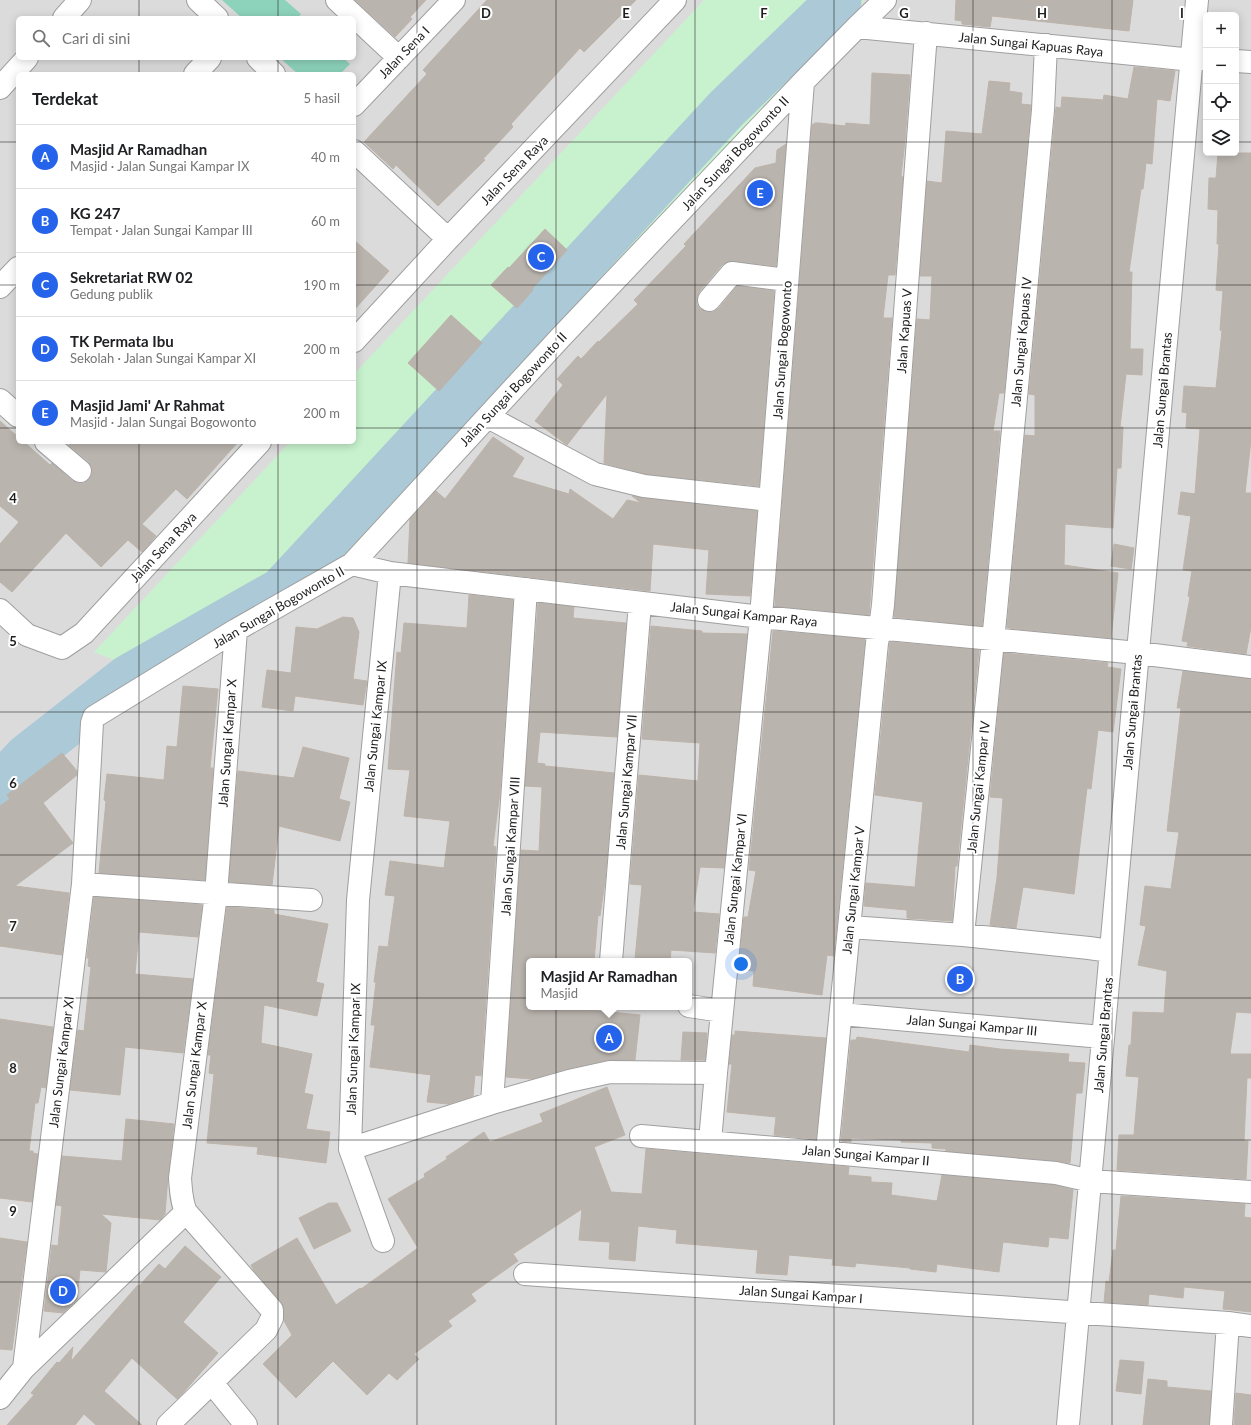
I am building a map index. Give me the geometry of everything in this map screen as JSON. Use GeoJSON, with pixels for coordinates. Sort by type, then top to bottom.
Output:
{"type":"FeatureCollection","features":[{"type":"Feature","properties":{"kind":"street"},"geometry":{"type":"LineString","coordinates":[[66,16],[80,0]]}},
{"type":"Feature","properties":{"kind":"street"},"geometry":{"type":"LineString","coordinates":[[198,0],[215,16]]}},
{"type":"Feature","properties":{"kind":"street"},"geometry":{"type":"LineString","coordinates":[[337,0],[354,16]]}},
{"type":"Feature","properties":{"kind":"street","name":"Jalan Sena I"},"geometry":{"type":"LineString","coordinates":[[356,103],[454,0]]}},
{"type":"Feature","properties":{"kind":"street","name":"Jalan Sena Raya"},"geometry":{"type":"LineString","coordinates":[[356,339],[448,239],[675,0]]}},
{"type":"Feature","properties":{"kind":"street","name":"Jalan Sungai Bogowonto II"},"geometry":{"type":"LineString","coordinates":[[94,717],[236,630],[352,564],[565,333],[803,82],[885,0]]}},
{"type":"Feature","properties":{"kind":"street","name":"Jalan Sungai Brantas"},"geometry":{"type":"LineString","coordinates":[[1068,1425],[1138,653],[1199,60],[1197,0]]}},
{"type":"Feature","properties":{"kind":"street"},"geometry":{"type":"LineString","coordinates":[[356,18],[398,58]]}},
{"type":"Feature","properties":{"kind":"street","name":"Jalan Sungai Kapuas Raya"},"geometry":{"type":"LineString","coordinates":[[857,27],[1199,60]]}},
{"type":"Feature","properties":{"kind":"street","name":"Jalan Kapuas V"},"geometry":{"type":"LineString","coordinates":[[880,628],[926,33]]}},
{"type":"Feature","properties":{"kind":"street","name":"Jalan Sungai Kapuas IV"},"geometry":{"type":"LineString","coordinates":[[993,639],[1043,110],[1046,45]]}},
{"type":"Feature","properties":{"kind":"street"},"geometry":{"type":"LineString","coordinates":[[0,88],[25,60]]}},
{"type":"Feature","properties":{"kind":"street"},"geometry":{"type":"LineString","coordinates":[[197,72],[208,60]]}},
{"type":"Feature","properties":{"kind":"street"},"geometry":{"type":"LineString","coordinates":[[260,60],[272,72]]}},
{"type":"Feature","properties":{"kind":"street"},"geometry":{"type":"LineString","coordinates":[[1239,61],[1251,62]]}},
{"type":"Feature","properties":{"kind":"street","name":"Jalan Sungai Bogowonto"},"geometry":{"type":"LineString","coordinates":[[761,617],[803,82]]}},
{"type":"Feature","properties":{"kind":"street"},"geometry":{"type":"LineString","coordinates":[[356,153],[448,239]]}},
{"type":"Feature","properties":{"kind":"street"},"geometry":{"type":"LineString","coordinates":[[0,287],[16,270]]}},
{"type":"Feature","properties":{"kind":"street"},"geometry":{"type":"LineString","coordinates":[[709,300],[732,273],[787,280]]}},
{"type":"Feature","properties":{"kind":"street"},"geometry":{"type":"LineString","coordinates":[[0,400],[16,414]]}},
{"type":"Feature","properties":{"kind":"street"},"geometry":{"type":"LineString","coordinates":[[488,417],[595,474],[605,477],[644,486],[770,500]]}},
{"type":"Feature","properties":{"kind":"street"},"geometry":{"type":"LineString","coordinates":[[48,444],[80,471]]}},
{"type":"Feature","properties":{"kind":"street","name":"Jalan Sena Raya"},"geometry":{"type":"LineString","coordinates":[[0,610],[27,635],[62,648],[84,633],[258,444]]}},
{"type":"Feature","properties":{"kind":"street","name":"Jalan Sungai Kampar Raya"},"geometry":{"type":"LineString","coordinates":[[352,564],[390,573],[761,617],[1138,653],[1251,667]]}},
{"type":"Feature","properties":{"kind":"street","name":"Jalan Sungai Kampar IX"},"geometry":{"type":"LineString","coordinates":[[350,1150],[358,900],[390,573]]}},
{"type":"Feature","properties":{"kind":"street","name":"Jalan Sungai Kampar VIII"},"geometry":{"type":"LineString","coordinates":[[492,1103],[526,589]]}},
{"type":"Feature","properties":{"kind":"street","name":"Jalan Sungai Kampar VII"},"geometry":{"type":"LineString","coordinates":[[611,958],[640,603]]}},
{"type":"Feature","properties":{"kind":"street","name":"Jalan Sungai Kampar VI"},"geometry":{"type":"LineString","coordinates":[[710,1141],[761,617]]}},
{"type":"Feature","properties":{"kind":"street","name":"Jalan Sungai Kampar V"},"geometry":{"type":"LineString","coordinates":[[827,1152],[877,643],[880,628]]}},
{"type":"Feature","properties":{"kind":"street","name":"Jalan Sungai Kampar X"},"geometry":{"type":"LineString","coordinates":[[168,1425],[266,1330],[270,1325],[273,1313],[272,1310],[186,1212],[182,1203],[180,1178],[216,894],[236,630]]}},
{"type":"Feature","properties":{"kind":"street","name":"Jalan Sungai Kampar IV"},"geometry":{"type":"LineString","coordinates":[[963,935],[993,639]]}},
{"type":"Feature","properties":{"kind":"street","name":"Jalan Sungai Kampar XI"},"geometry":{"type":"LineString","coordinates":[[24,1368],[83,884],[92,723],[94,717]]}},
{"type":"Feature","properties":{"kind":"street"},"geometry":{"type":"LineString","coordinates":[[83,884],[311,900]]}},
{"type":"Feature","properties":{"kind":"street"},"geometry":{"type":"LineString","coordinates":[[850,927],[963,935],[1110,951]]}},
{"type":"Feature","properties":{"kind":"street"},"geometry":{"type":"LineString","coordinates":[[692,1006],[722,1011]]}},
{"type":"Feature","properties":{"kind":"street","name":"Jalan Sungai Kampar III"},"geometry":{"type":"LineString","coordinates":[[841,1014],[1102,1037]]}},
{"type":"Feature","properties":{"kind":"street"},"geometry":{"type":"LineString","coordinates":[[383,1241],[350,1150],[492,1103],[569,1081],[610,1072],[716,1073]]}},
{"type":"Feature","properties":{"kind":"street","name":"Jalan Sungai Kampar II"},"geometry":{"type":"LineString","coordinates":[[641,1136],[1056,1173],[1091,1180],[1251,1192]]}},
{"type":"Feature","properties":{"kind":"street"},"geometry":{"type":"LineString","coordinates":[[0,1398],[24,1368],[186,1212]]}},
{"type":"Feature","properties":{"kind":"street","name":"Jalan Sungai Kampar I"},"geometry":{"type":"LineString","coordinates":[[525,1274],[1228,1323],[1251,1326]]}},
{"type":"Feature","properties":{"kind":"street"},"geometry":{"type":"LineString","coordinates":[[1221,1425],[1228,1323]]}},
{"type":"Feature","properties":{"kind":"street"},"geometry":{"type":"LineString","coordinates":[[212,1383],[246,1425]]}},
{"type":"Feature","properties":{"kind":"shaded area"},"geometry":{"type":"Polygon","coordinates":[[[0,0],[1251,0],[1251,1425],[0,1425],[0,0]]]}},
{"type":"Feature","properties":{"kind":"green space"},"geometry":{"type":"Polygon","coordinates":[[[222,0],[285,0],[301,14],[299,16],[240,16],[222,0]]]}},
{"type":"Feature","properties":{"kind":"green space"},"geometry":{"type":"Polygon","coordinates":[[[704,0],[865,0],[558,331],[333,567],[141,671],[94,652],[288,444],[356,444],[356,372],[704,0]]]}},
{"type":"Feature","properties":{"kind":"green space"},"geometry":{"type":"Polygon","coordinates":[[[282,60],[345,60],[350,64],[342,72],[296,72],[282,60]]]}},
{"type":"Feature","properties":{"kind":"building"},"geometry":{"type":"Polygon","coordinates":[[[355,0],[426,0],[410,17],[412,19],[395,37],[355,0]]]}},
{"type":"Feature","properties":{"kind":"building"},"geometry":{"type":"Polygon","coordinates":[[[487,0],[636,0],[584,52],[580,48],[511,124],[513,127],[483,159],[485,160],[438,206],[396,165],[393,169],[364,142],[427,74],[423,70],[487,0]]]}},
{"type":"Feature","properties":{"kind":"building"},"geometry":{"type":"Polygon","coordinates":[[[956,0],[1133,0],[1129,31],[992,16],[990,27],[962,24],[962,21],[955,20],[956,0]]]}},
{"type":"Feature","properties":{"kind":"building"},"geometry":{"type":"Polygon","coordinates":[[[1134,67],[1175,71],[1170,101],[1157,99],[1152,164],[1146,163],[1129,272],[1132,272],[1130,349],[1143,349],[1142,375],[1126,374],[1120,427],[1123,427],[1121,468],[1117,468],[1113,528],[1065,524],[1064,565],[1118,573],[1111,638],[1007,628],[1025,435],[1035,436],[1035,395],[1029,394],[1056,107],[1061,108],[1062,97],[1103,100],[1104,95],[1128,99],[1134,67]]]}},
{"type":"Feature","properties":{"kind":"building"},"geometry":{"type":"Polygon","coordinates":[[[872,73],[910,75],[901,176],[903,177],[895,275],[888,275],[883,318],[892,318],[869,615],[775,606],[775,597],[812,125],[819,123],[845,126],[846,123],[870,125],[872,73]]]}},
{"type":"Feature","properties":{"kind":"building"},"geometry":{"type":"Polygon","coordinates":[[[989,81],[1010,83],[1009,91],[1022,93],[1021,104],[1031,105],[1004,393],[999,393],[993,431],[1000,431],[982,626],[894,617],[917,319],[930,320],[932,276],[920,276],[927,181],[942,183],[946,131],[982,134],[989,81]]]}},
{"type":"Feature","properties":{"kind":"building"},"geometry":{"type":"Polygon","coordinates":[[[786,144],[776,266],[734,261],[727,262],[722,265],[699,292],[697,298],[697,305],[701,310],[713,312],[719,308],[737,286],[774,291],[759,486],[646,474],[604,463],[607,394],[567,445],[535,421],[563,385],[557,379],[578,356],[581,359],[638,304],[634,300],[686,246],[684,244],[755,168],[776,163],[777,150],[786,144]]]}},
{"type":"Feature","properties":{"kind":"building"},"geometry":{"type":"Polygon","coordinates":[[[1239,153],[1251,153],[1251,440],[1245,493],[1251,493],[1251,627],[1246,654],[1187,646],[1188,642],[1182,641],[1190,597],[1188,596],[1192,571],[1183,570],[1191,516],[1178,514],[1181,492],[1195,494],[1200,429],[1186,428],[1187,413],[1182,412],[1184,386],[1216,388],[1222,331],[1220,330],[1223,291],[1216,290],[1219,244],[1217,244],[1218,210],[1208,209],[1209,178],[1216,178],[1218,156],[1239,156],[1239,153]]]}},
{"type":"Feature","properties":{"kind":"building"},"geometry":{"type":"Polygon","coordinates":[[[545,229],[567,250],[517,308],[491,285],[545,229]]]}},
{"type":"Feature","properties":{"kind":"building"},"geometry":{"type":"Polygon","coordinates":[[[356,242],[389,271],[356,308],[356,242]]]}},
{"type":"Feature","properties":{"kind":"building"},"geometry":{"type":"Polygon","coordinates":[[[451,315],[482,343],[439,391],[408,363],[451,315]]]}},
{"type":"Feature","properties":{"kind":"building"},"geometry":{"type":"Polygon","coordinates":[[[0,421],[16,435],[16,444],[26,444],[50,465],[52,463],[72,481],[78,483],[84,483],[89,479],[92,474],[92,467],[88,461],[69,445],[70,444],[236,444],[187,499],[176,489],[142,524],[156,536],[142,552],[128,540],[101,567],[66,533],[12,592],[0,582],[0,544],[19,522],[0,506],[0,421]]]}},
{"type":"Feature","properties":{"kind":"building"},"geometry":{"type":"Polygon","coordinates":[[[493,437],[524,458],[512,477],[569,494],[570,489],[613,519],[627,500],[641,503],[632,496],[757,511],[750,596],[706,594],[709,550],[653,544],[650,591],[408,563],[410,519],[436,491],[445,499],[493,437]]]}},
{"type":"Feature","properties":{"kind":"building"},"geometry":{"type":"Polygon","coordinates":[[[1114,544],[1134,548],[1131,569],[1111,566],[1114,544]]]}},
{"type":"Feature","properties":{"kind":"building"},"geometry":{"type":"Polygon","coordinates":[[[469,595],[513,600],[500,792],[493,846],[496,847],[481,1076],[475,1075],[473,1096],[448,1104],[427,1102],[431,1075],[370,1067],[375,1025],[371,1025],[376,982],[374,982],[379,946],[388,947],[395,896],[385,895],[390,861],[444,868],[450,821],[404,816],[410,770],[388,769],[397,652],[401,653],[404,623],[467,628],[469,595]]]}},
{"type":"Feature","properties":{"kind":"building"},"geometry":{"type":"Polygon","coordinates":[[[538,603],[574,607],[573,618],[626,623],[617,737],[540,732],[537,763],[545,764],[545,766],[614,773],[605,881],[600,916],[598,915],[594,958],[526,958],[526,1010],[590,1010],[640,1015],[635,1060],[607,1060],[566,1069],[531,1079],[506,1077],[521,850],[539,851],[542,787],[525,786],[538,603]]]}},
{"type":"Feature","properties":{"kind":"building"},"geometry":{"type":"Polygon","coordinates":[[[343,617],[353,618],[359,632],[353,679],[367,681],[363,705],[295,696],[293,711],[262,707],[267,670],[291,673],[296,627],[317,629],[343,617]]]}},
{"type":"Feature","properties":{"kind":"building"},"geometry":{"type":"Polygon","coordinates":[[[651,626],[702,631],[702,633],[747,634],[724,868],[700,867],[693,912],[719,914],[715,953],[671,950],[670,958],[635,958],[642,885],[630,884],[639,775],[698,781],[700,743],[642,739],[651,626]]]}},
{"type":"Feature","properties":{"kind":"building"},"geometry":{"type":"Polygon","coordinates":[[[773,631],[865,639],[834,956],[827,955],[822,995],[753,986],[754,971],[742,970],[744,956],[740,955],[744,917],[748,917],[756,871],[749,870],[773,631]]]}},
{"type":"Feature","properties":{"kind":"building"},"geometry":{"type":"Polygon","coordinates":[[[890,642],[979,650],[957,866],[955,866],[952,921],[907,918],[907,910],[864,906],[866,883],[915,887],[923,802],[875,795],[890,642]]]}},
{"type":"Feature","properties":{"kind":"building"},"geometry":{"type":"Polygon","coordinates":[[[1004,653],[1108,663],[1107,667],[1121,669],[1113,732],[1098,730],[1091,789],[1087,788],[1074,894],[1023,887],[1016,928],[990,925],[997,878],[1003,798],[990,797],[1004,653]]]}},
{"type":"Feature","properties":{"kind":"building"},"geometry":{"type":"Polygon","coordinates":[[[1183,671],[1251,679],[1251,1013],[1236,1012],[1230,1054],[1251,1054],[1251,1078],[1247,1078],[1244,1141],[1248,1141],[1246,1179],[1117,1170],[1119,1135],[1134,1135],[1139,1077],[1126,1076],[1129,1045],[1131,1045],[1133,1012],[1164,1013],[1167,971],[1138,965],[1146,926],[1140,925],[1145,886],[1171,889],[1179,832],[1167,831],[1181,708],[1177,708],[1183,671]]]}},
{"type":"Feature","properties":{"kind":"building"},"geometry":{"type":"Polygon","coordinates":[[[183,686],[218,689],[210,768],[213,768],[205,880],[99,873],[107,774],[164,780],[167,746],[177,747],[183,686]]]}},
{"type":"Feature","properties":{"kind":"building"},"geometry":{"type":"Polygon","coordinates":[[[303,747],[349,758],[339,799],[350,802],[340,841],[279,826],[272,885],[229,882],[238,771],[294,778],[303,747]]]}},
{"type":"Feature","properties":{"kind":"building"},"geometry":{"type":"Polygon","coordinates":[[[62,753],[77,771],[77,775],[43,803],[73,843],[15,886],[69,893],[62,955],[0,946],[0,806],[10,799],[7,795],[62,753]]]}},
{"type":"Feature","properties":{"kind":"building"},"geometry":{"type":"Polygon","coordinates":[[[94,897],[202,905],[198,937],[139,932],[135,974],[193,979],[183,1053],[125,1047],[120,1095],[70,1090],[78,1030],[84,1031],[91,967],[88,966],[89,958],[87,958],[94,897]]]}},
{"type":"Feature","properties":{"kind":"building"},"geometry":{"type":"Polygon","coordinates":[[[227,907],[274,910],[274,914],[328,924],[316,982],[324,984],[317,1016],[264,1005],[261,1043],[312,1054],[304,1093],[313,1095],[306,1129],[330,1132],[326,1163],[257,1154],[258,1147],[207,1143],[214,1074],[209,1073],[211,1055],[208,1055],[227,907]]]}},
{"type":"Feature","properties":{"kind":"building"},"geometry":{"type":"Polygon","coordinates":[[[0,1019],[53,1027],[46,1088],[41,1087],[38,1103],[35,1103],[29,1151],[33,1151],[33,1153],[38,1154],[32,1202],[0,1198],[0,1019]]]}},
{"type":"Feature","properties":{"kind":"building"},"geometry":{"type":"Polygon","coordinates":[[[735,1031],[826,1038],[816,1139],[774,1135],[776,1117],[727,1112],[732,1064],[729,1064],[732,1035],[735,1035],[735,1031]]]}},
{"type":"Feature","properties":{"kind":"building"},"geometry":{"type":"Polygon","coordinates":[[[683,1032],[707,1033],[705,1060],[681,1060],[683,1032]]]}},
{"type":"Feature","properties":{"kind":"building"},"geometry":{"type":"Polygon","coordinates":[[[857,1037],[969,1052],[970,1045],[1000,1049],[1069,1054],[1068,1062],[1085,1063],[1082,1093],[1076,1093],[1070,1163],[946,1151],[946,1149],[932,1148],[932,1143],[901,1142],[901,1140],[851,1138],[851,1142],[841,1141],[851,1040],[856,1040],[857,1037]]]}},
{"type":"Feature","properties":{"kind":"building"},"geometry":{"type":"Polygon","coordinates":[[[607,1087],[625,1135],[594,1147],[611,1192],[642,1194],[646,1149],[849,1167],[848,1175],[871,1177],[871,1182],[892,1183],[891,1195],[937,1201],[942,1175],[1054,1185],[1073,1190],[1068,1239],[1049,1237],[1048,1247],[1003,1242],[999,1272],[937,1264],[936,1272],[856,1263],[855,1267],[832,1265],[833,1259],[789,1255],[787,1275],[756,1273],[758,1250],[676,1243],[677,1230],[638,1226],[635,1261],[609,1259],[610,1242],[579,1240],[582,1209],[513,1254],[518,1261],[471,1294],[476,1301],[448,1321],[452,1326],[414,1354],[419,1359],[397,1380],[389,1373],[367,1395],[333,1361],[296,1398],[263,1364],[292,1335],[284,1321],[284,1310],[281,1302],[254,1271],[251,1265],[297,1238],[336,1305],[418,1248],[388,1199],[425,1177],[424,1174],[447,1159],[446,1157],[484,1132],[490,1142],[543,1122],[540,1114],[607,1087]]]}},
{"type":"Feature","properties":{"kind":"building"},"geometry":{"type":"Polygon","coordinates":[[[126,1119],[174,1124],[165,1214],[160,1220],[101,1214],[111,1223],[106,1272],[80,1270],[77,1299],[63,1313],[44,1311],[52,1245],[58,1246],[62,1206],[56,1205],[62,1156],[122,1161],[126,1119]]]}},
{"type":"Feature","properties":{"kind":"building"},"geometry":{"type":"Polygon","coordinates":[[[1121,1196],[1245,1204],[1244,1217],[1251,1218],[1251,1312],[1223,1309],[1225,1291],[1184,1287],[1183,1298],[1149,1294],[1148,1305],[1104,1302],[1106,1281],[1109,1282],[1113,1250],[1116,1250],[1121,1196]]]}},
{"type":"Feature","properties":{"kind":"building"},"geometry":{"type":"Polygon","coordinates":[[[329,1203],[337,1203],[351,1231],[314,1249],[299,1218],[329,1203]]]}},
{"type":"Feature","properties":{"kind":"building"},"geometry":{"type":"Polygon","coordinates":[[[0,1238],[27,1242],[12,1350],[0,1349],[0,1238]]]}},
{"type":"Feature","properties":{"kind":"building"},"geometry":{"type":"Polygon","coordinates":[[[185,1246],[221,1277],[183,1322],[218,1353],[182,1394],[177,1399],[132,1358],[104,1391],[142,1425],[96,1425],[84,1414],[75,1425],[7,1425],[34,1395],[31,1393],[57,1362],[59,1363],[73,1347],[71,1361],[138,1285],[139,1286],[159,1264],[165,1269],[185,1246]]]}},
{"type":"Feature","properties":{"kind":"building"},"geometry":{"type":"Polygon","coordinates":[[[1120,1360],[1144,1362],[1141,1394],[1116,1391],[1120,1360]]]}},
{"type":"Feature","properties":{"kind":"building"},"geometry":{"type":"Polygon","coordinates":[[[1148,1379],[1167,1381],[1167,1387],[1211,1391],[1209,1425],[1143,1425],[1148,1379]]]}},
{"type":"Feature","properties":{"kind":"building"},"geometry":{"type":"Polygon","coordinates":[[[1236,1393],[1251,1395],[1251,1425],[1234,1425],[1236,1393]]]}},
{"type":"Feature","properties":{"kind":"waterway"},"geometry":{"type":"LineString","coordinates":[[0,785],[26,757],[128,677],[281,590],[726,109],[839,0]]}},
{"type":"Feature","properties":{"kind":"place","name":"Masjid Jami' Ar Rahmat"},"geometry":{"type":"Point","coordinates":[760,193]}},
{"type":"Feature","properties":{"kind":"place","name":"Sekretariat RW 02"},"geometry":{"type":"Point","coordinates":[541,257]}},
{"type":"Feature","properties":{"kind":"place","name":"KG 247"},"geometry":{"type":"Point","coordinates":[960,979]}},
{"type":"Feature","properties":{"kind":"place","name":"Masjid Ar Ramadhan"},"geometry":{"type":"Point","coordinates":[609,1038]}},
{"type":"Feature","properties":{"kind":"place","name":"TK Permata Ibu"},"geometry":{"type":"Point","coordinates":[63,1291]}}]}
